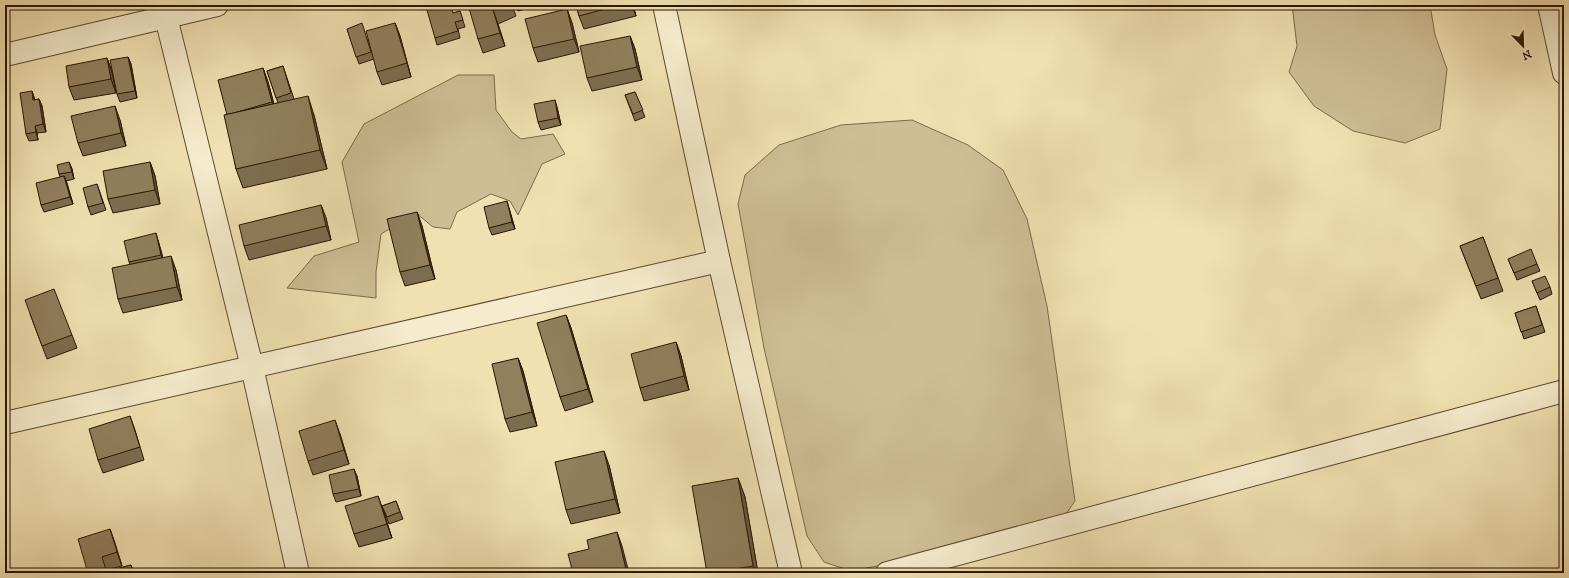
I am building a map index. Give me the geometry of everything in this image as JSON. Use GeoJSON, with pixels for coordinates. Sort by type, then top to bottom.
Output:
{"type":"FeatureCollection","features":[{"type":"Feature","properties":{"kind":"street"},"geometry":{"type":"LineString","coordinates":[[5,55],[165,11],[217,5]]}},
{"type":"Feature","properties":{"kind":"street"},"geometry":{"type":"LineString","coordinates":[[664,5],[719,262],[791,573]]}},
{"type":"Feature","properties":{"kind":"street"},"geometry":{"type":"LineString","coordinates":[[1549,5],[1564,73]]}},
{"type":"Feature","properties":{"kind":"street"},"geometry":{"type":"LineString","coordinates":[[165,11],[252,366],[298,573]]}},
{"type":"Feature","properties":{"kind":"street"},"geometry":{"type":"LineString","coordinates":[[5,423],[252,366],[719,262]]}},
{"type":"Feature","properties":{"kind":"street"},"geometry":{"type":"LineString","coordinates":[[887,573],[1564,391]]}},
{"type":"Feature","properties":{"kind":"shaded area"},"geometry":{"type":"Polygon","coordinates":[[[1292,5],[1430,5],[1435,35],[1447,69],[1440,129],[1405,143],[1353,131],[1314,106],[1289,72],[1297,46],[1292,5]]]}},
{"type":"Feature","properties":{"kind":"shaded area"},"geometry":{"type":"Polygon","coordinates":[[[458,75],[494,75],[496,110],[512,132],[521,139],[553,134],[565,154],[542,164],[518,215],[510,201],[491,194],[457,212],[450,229],[433,227],[416,213],[381,234],[376,272],[376,298],[287,288],[314,256],[359,242],[342,162],[364,124],[458,75]]]}},
{"type":"Feature","properties":{"kind":"shaded area"},"geometry":{"type":"Polygon","coordinates":[[[912,120],[968,145],[1003,170],[1027,219],[1047,306],[1075,501],[1066,514],[909,560],[851,571],[824,562],[807,536],[764,348],[738,204],[745,175],[779,145],[841,125],[912,120]]]}},
{"type":"Feature","properties":{"kind":"building"},"geometry":{"type":"Polygon","coordinates":[[[445,5],[451,5],[453,13],[460,11],[463,20],[455,22],[458,31],[435,38],[427,10],[445,5]]]}},
{"type":"Feature","properties":{"kind":"building"},"geometry":{"type":"Polygon","coordinates":[[[480,5],[505,5],[493,10],[500,33],[478,39],[469,8],[480,5]]]}},
{"type":"Feature","properties":{"kind":"building"},"geometry":{"type":"Polygon","coordinates":[[[576,5],[620,5],[579,16],[576,5]]]}},
{"type":"Feature","properties":{"kind":"building"},"geometry":{"type":"Polygon","coordinates":[[[567,9],[574,39],[533,48],[525,19],[567,9]]]}},
{"type":"Feature","properties":{"kind":"building"},"geometry":{"type":"Polygon","coordinates":[[[362,23],[371,52],[356,57],[347,29],[362,23]]]}},
{"type":"Feature","properties":{"kind":"building"},"geometry":{"type":"Polygon","coordinates":[[[395,23],[407,63],[377,72],[366,31],[395,23]]]}},
{"type":"Feature","properties":{"kind":"building"},"geometry":{"type":"Polygon","coordinates":[[[630,36],[637,67],[587,78],[580,46],[630,36]]]}},
{"type":"Feature","properties":{"kind":"building"},"geometry":{"type":"Polygon","coordinates":[[[128,57],[135,91],[117,94],[110,60],[128,57]]]}},
{"type":"Feature","properties":{"kind":"building"},"geometry":{"type":"Polygon","coordinates":[[[107,58],[111,79],[69,87],[66,66],[107,58]]]}},
{"type":"Feature","properties":{"kind":"building"},"geometry":{"type":"Polygon","coordinates":[[[283,66],[291,93],[276,98],[267,71],[283,66]]]}},
{"type":"Feature","properties":{"kind":"building"},"geometry":{"type":"Polygon","coordinates":[[[263,68],[272,102],[227,115],[218,80],[263,68]]]}},
{"type":"Feature","properties":{"kind":"building"},"geometry":{"type":"Polygon","coordinates":[[[32,91],[33,100],[39,99],[43,124],[35,126],[36,132],[26,134],[20,93],[32,91]]]}},
{"type":"Feature","properties":{"kind":"building"},"geometry":{"type":"Polygon","coordinates":[[[635,92],[643,110],[633,114],[625,95],[635,92]]]}},
{"type":"Feature","properties":{"kind":"building"},"geometry":{"type":"Polygon","coordinates":[[[308,96],[320,150],[236,169],[224,115],[308,96]]]}},
{"type":"Feature","properties":{"kind":"building"},"geometry":{"type":"Polygon","coordinates":[[[555,100],[558,118],[538,122],[534,104],[555,100]]]}},
{"type":"Feature","properties":{"kind":"building"},"geometry":{"type":"Polygon","coordinates":[[[115,106],[121,133],[78,143],[71,116],[115,106]]]}},
{"type":"Feature","properties":{"kind":"building"},"geometry":{"type":"Polygon","coordinates":[[[69,162],[72,172],[59,174],[57,165],[69,162]]]}},
{"type":"Feature","properties":{"kind":"building"},"geometry":{"type":"Polygon","coordinates":[[[150,162],[155,190],[108,199],[103,171],[150,162]]]}},
{"type":"Feature","properties":{"kind":"building"},"geometry":{"type":"Polygon","coordinates":[[[64,176],[70,197],[41,205],[36,183],[64,176]]]}},
{"type":"Feature","properties":{"kind":"building"},"geometry":{"type":"Polygon","coordinates":[[[97,184],[103,203],[88,207],[83,188],[97,184]]]}},
{"type":"Feature","properties":{"kind":"building"},"geometry":{"type":"Polygon","coordinates":[[[507,201],[512,222],[489,228],[484,207],[507,201]]]}},
{"type":"Feature","properties":{"kind":"building"},"geometry":{"type":"Polygon","coordinates":[[[321,205],[326,226],[244,246],[239,225],[321,205]]]}},
{"type":"Feature","properties":{"kind":"building"},"geometry":{"type":"Polygon","coordinates":[[[417,212],[430,265],[400,272],[387,219],[417,212]]]}},
{"type":"Feature","properties":{"kind":"building"},"geometry":{"type":"Polygon","coordinates":[[[156,233],[161,255],[129,262],[124,241],[156,233]]]}},
{"type":"Feature","properties":{"kind":"building"},"geometry":{"type":"Polygon","coordinates":[[[1483,237],[1498,278],[1476,286],[1460,246],[1483,237]]]}},
{"type":"Feature","properties":{"kind":"building"},"geometry":{"type":"Polygon","coordinates":[[[1531,249],[1537,264],[1514,273],[1508,259],[1531,249]]]}},
{"type":"Feature","properties":{"kind":"building"},"geometry":{"type":"Polygon","coordinates":[[[171,256],[177,287],[118,299],[112,268],[171,256]]]}},
{"type":"Feature","properties":{"kind":"building"},"geometry":{"type":"Polygon","coordinates":[[[1545,276],[1550,287],[1537,293],[1532,281],[1545,276]]]}},
{"type":"Feature","properties":{"kind":"building"},"geometry":{"type":"Polygon","coordinates":[[[54,289],[72,335],[42,346],[25,300],[54,289]]]}},
{"type":"Feature","properties":{"kind":"building"},"geometry":{"type":"Polygon","coordinates":[[[1536,306],[1542,325],[1521,332],[1515,313],[1536,306]]]}},
{"type":"Feature","properties":{"kind":"building"},"geometry":{"type":"Polygon","coordinates":[[[566,315],[588,389],[560,397],[537,323],[566,315]]]}},
{"type":"Feature","properties":{"kind":"building"},"geometry":{"type":"Polygon","coordinates":[[[676,342],[684,376],[640,388],[631,354],[676,342]]]}},
{"type":"Feature","properties":{"kind":"building"},"geometry":{"type":"Polygon","coordinates":[[[518,358],[532,412],[505,419],[492,364],[518,358]]]}},
{"type":"Feature","properties":{"kind":"building"},"geometry":{"type":"Polygon","coordinates":[[[130,416],[140,447],[98,460],[89,429],[130,416]]]}},
{"type":"Feature","properties":{"kind":"building"},"geometry":{"type":"Polygon","coordinates":[[[335,420],[344,450],[308,461],[299,431],[335,420]]]}},
{"type":"Feature","properties":{"kind":"building"},"geometry":{"type":"Polygon","coordinates":[[[604,451],[615,499],[566,510],[555,462],[604,451]]]}},
{"type":"Feature","properties":{"kind":"building"},"geometry":{"type":"Polygon","coordinates":[[[354,469],[359,489],[333,494],[329,475],[354,469]]]}},
{"type":"Feature","properties":{"kind":"building"},"geometry":{"type":"Polygon","coordinates":[[[738,478],[753,566],[707,573],[692,486],[738,478]]]}},
{"type":"Feature","properties":{"kind":"building"},"geometry":{"type":"Polygon","coordinates":[[[378,496],[387,524],[354,534],[345,506],[378,496]]]}},
{"type":"Feature","properties":{"kind":"building"},"geometry":{"type":"Polygon","coordinates":[[[396,501],[400,512],[387,517],[382,506],[396,501]]]}},
{"type":"Feature","properties":{"kind":"building"},"geometry":{"type":"Polygon","coordinates":[[[110,529],[117,552],[102,557],[106,570],[88,573],[78,539],[110,529]]]}},
{"type":"Feature","properties":{"kind":"building"},"geometry":{"type":"Polygon","coordinates":[[[617,532],[627,573],[573,573],[568,554],[589,549],[587,540],[617,532]]]}},
{"type":"Feature","properties":{"kind":"building"},"geometry":{"type":"Polygon","coordinates":[[[131,565],[133,573],[101,573],[131,565]]]}}]}
